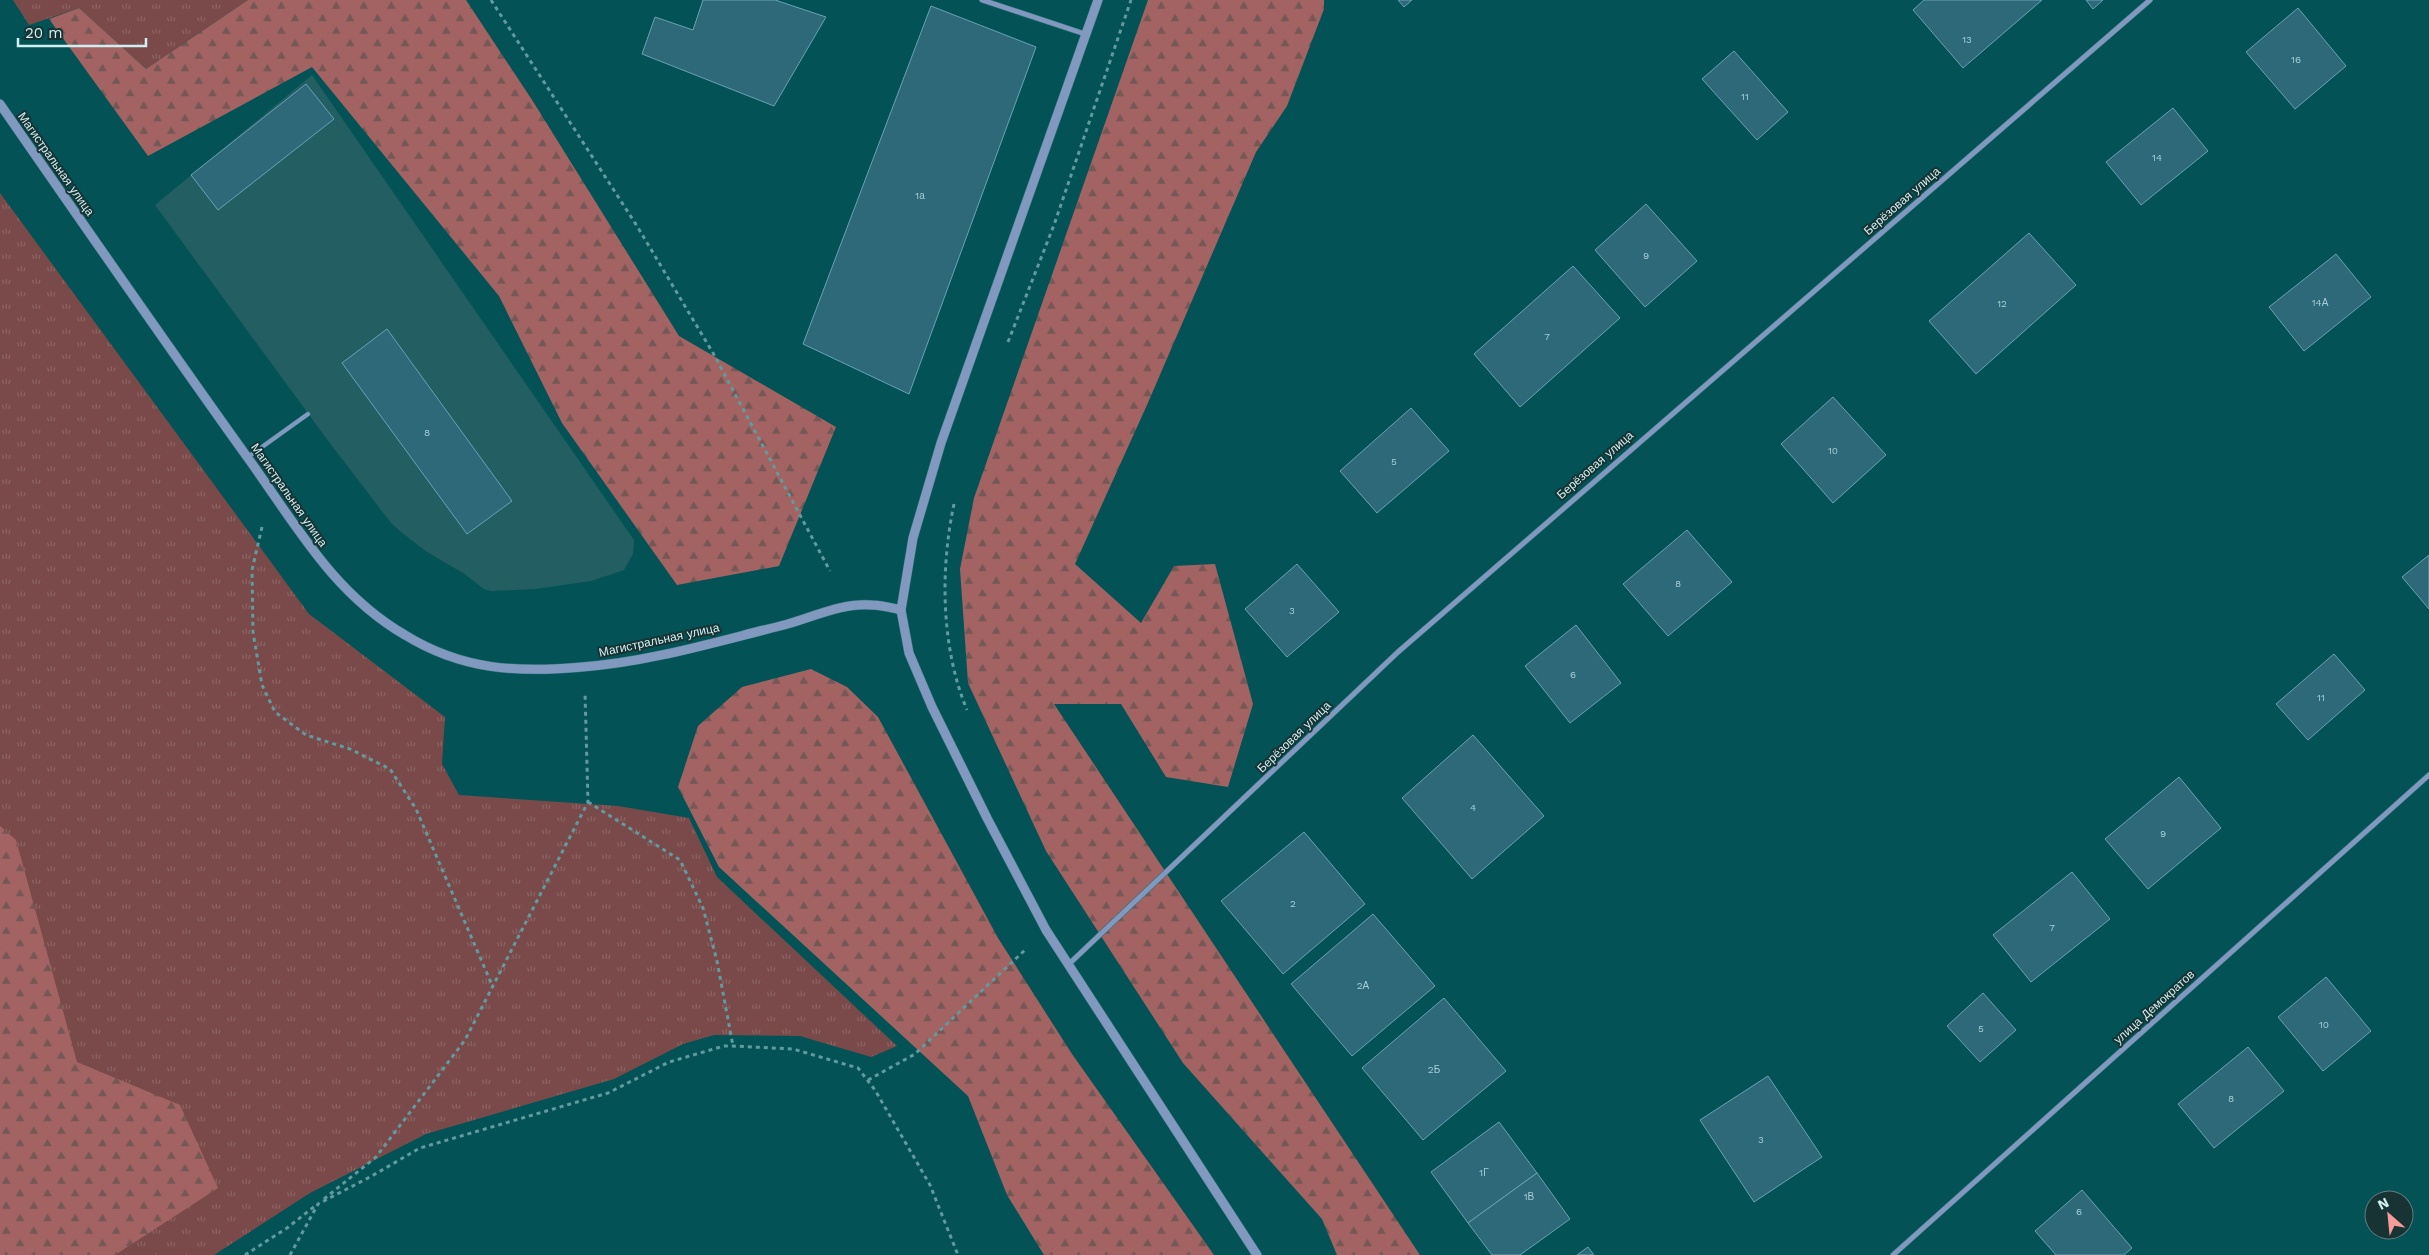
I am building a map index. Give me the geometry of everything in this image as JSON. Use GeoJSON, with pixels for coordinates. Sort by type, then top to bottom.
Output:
{"type":"FeatureCollection","features":[{"type":"Feature","properties":{"kind":"street"},"geometry":{"type":"LineString","coordinates":[[982,0],[1085,34]]}},
{"type":"Feature","properties":{"kind":"street"},"geometry":{"type":"LineString","coordinates":[[1098,0],[941,443],[913,538],[901,610],[909,653],[932,707],[986,818],[1046,930],[1257,1255]]}},
{"type":"Feature","properties":{"kind":"street","name":"Берёзовая улица"},"geometry":{"type":"LineString","coordinates":[[1069,964],[1405,645],[2150,0]]}},
{"type":"Feature","properties":{"kind":"street","name":"Магистральная улица"},"geometry":{"type":"LineString","coordinates":[[0,104],[182,368],[248,458],[299,534],[335,578],[369,611],[405,636],[445,655],[483,667],[522,670],[584,667],[653,656],[784,625],[844,608],[870,604],[901,610]]}},
{"type":"Feature","properties":{"kind":"street","name":"улица Демократов"},"geometry":{"type":"LineString","coordinates":[[1893,1255],[2429,775]]}},
{"type":"Feature","properties":{"kind":"lane"},"geometry":{"type":"LineString","coordinates":[[248,458],[308,414]]}},
{"type":"Feature","properties":{"kind":"path"},"geometry":{"type":"LineString","coordinates":[[491,0],[637,226],[708,344],[830,572]]}},
{"type":"Feature","properties":{"kind":"path"},"geometry":{"type":"LineString","coordinates":[[1008,344],[1054,225],[1131,0]]}},
{"type":"Feature","properties":{"kind":"path"},"geometry":{"type":"LineString","coordinates":[[270,493],[252,570],[253,632],[262,685],[275,712],[306,734],[350,749],[390,769],[416,809],[493,985]]}},
{"type":"Feature","properties":{"kind":"path"},"geometry":{"type":"LineString","coordinates":[[955,500],[946,548],[946,605],[953,663],[968,714]]}},
{"type":"Feature","properties":{"kind":"path"},"geometry":{"type":"LineString","coordinates":[[245,1255],[288,1228],[376,1157],[465,1040],[588,802],[584,667]]}},
{"type":"Feature","properties":{"kind":"path"},"geometry":{"type":"LineString","coordinates":[[588,802],[680,860],[703,908],[733,1046]]}},
{"type":"Feature","properties":{"kind":"path"},"geometry":{"type":"LineString","coordinates":[[868,1080],[914,1054],[1046,930]]}},
{"type":"Feature","properties":{"kind":"path"},"geometry":{"type":"LineString","coordinates":[[290,1255],[318,1204],[420,1148],[608,1093],[669,1062],[724,1046],[733,1046],[793,1049],[858,1068],[875,1090],[930,1185],[958,1255]]}},
{"type":"Feature","properties":{"kind":"shaded area"},"geometry":{"type":"Polygon","coordinates":[[[312,75],[634,540],[633,554],[624,570],[591,581],[536,589],[491,591],[484,589],[463,573],[427,552],[401,532],[391,523],[329,442],[155,205],[312,75]]]}},
{"type":"Feature","properties":{"kind":"green space"},"geometry":{"type":"Polygon","coordinates":[[[13,0],[248,0],[146,69],[79,8],[29,25],[13,0]]]}},
{"type":"Feature","properties":{"kind":"green space"},"geometry":{"type":"Polygon","coordinates":[[[248,0],[466,0],[534,103],[679,336],[836,427],[779,566],[677,585],[562,423],[499,296],[312,67],[148,156],[49,19],[79,8],[146,69],[248,0]]]}},
{"type":"Feature","properties":{"kind":"green space"},"geometry":{"type":"Polygon","coordinates":[[[1148,0],[1324,0],[1324,9],[1287,106],[1256,152],[1147,405],[1075,564],[1141,623],[1174,566],[1215,564],[1253,704],[1228,787],[1166,777],[1121,704],[1054,704],[1420,1255],[1337,1255],[1322,1219],[1183,1063],[1046,851],[968,683],[960,569],[974,498],[1148,0]]]}},
{"type":"Feature","properties":{"kind":"green space"},"geometry":{"type":"Polygon","coordinates":[[[0,193],[309,614],[445,717],[442,764],[459,795],[618,806],[689,818],[717,877],[897,1046],[871,1057],[800,1036],[714,1035],[683,1044],[614,1079],[426,1134],[310,1193],[214,1255],[0,1255],[0,193]]]}},
{"type":"Feature","properties":{"kind":"green space"},"geometry":{"type":"Polygon","coordinates":[[[811,669],[847,687],[878,717],[998,938],[1072,1054],[1214,1255],[1044,1255],[1007,1195],[968,1096],[719,867],[678,787],[698,726],[742,687],[811,669]]]}},
{"type":"Feature","properties":{"kind":"green space"},"geometry":{"type":"Polygon","coordinates":[[[0,826],[16,840],[77,1062],[180,1105],[218,1188],[115,1255],[0,1255],[0,826]]]}},
{"type":"Feature","properties":{"kind":"building"},"geometry":{"type":"Polygon","coordinates":[[[703,0],[775,0],[826,17],[774,106],[642,54],[655,17],[693,30],[703,0]]]}},
{"type":"Feature","properties":{"kind":"building"},"geometry":{"type":"Polygon","coordinates":[[[1398,0],[1412,0],[1404,7],[1398,0]]]}},
{"type":"Feature","properties":{"kind":"building"},"geometry":{"type":"Polygon","coordinates":[[[1924,0],[2042,0],[1963,68],[1913,10],[1924,0]]]}},
{"type":"Feature","properties":{"kind":"building"},"geometry":{"type":"Polygon","coordinates":[[[2086,0],[2103,0],[2093,9],[2086,0]]]}},
{"type":"Feature","properties":{"kind":"building"},"geometry":{"type":"Polygon","coordinates":[[[931,6],[1036,47],[909,394],[803,344],[931,6]]]}},
{"type":"Feature","properties":{"kind":"building"},"geometry":{"type":"Polygon","coordinates":[[[2298,8],[2346,66],[2295,109],[2246,52],[2298,8]]]}},
{"type":"Feature","properties":{"kind":"building"},"geometry":{"type":"Polygon","coordinates":[[[1734,51],[1788,112],[1757,140],[1702,79],[1734,51]]]}},
{"type":"Feature","properties":{"kind":"building"},"geometry":{"type":"Polygon","coordinates":[[[306,84],[334,119],[218,210],[191,175],[306,84]]]}},
{"type":"Feature","properties":{"kind":"building"},"geometry":{"type":"Polygon","coordinates":[[[2173,108],[2208,151],[2141,205],[2106,162],[2173,108]]]}},
{"type":"Feature","properties":{"kind":"building"},"geometry":{"type":"Polygon","coordinates":[[[1646,204],[1697,261],[1645,307],[1595,250],[1646,204]]]}},
{"type":"Feature","properties":{"kind":"building"},"geometry":{"type":"Polygon","coordinates":[[[2029,233],[2076,285],[1976,374],[1929,321],[2029,233]]]}},
{"type":"Feature","properties":{"kind":"building"},"geometry":{"type":"Polygon","coordinates":[[[2336,254],[2371,297],[2304,351],[2269,307],[2336,254]]]}},
{"type":"Feature","properties":{"kind":"building"},"geometry":{"type":"Polygon","coordinates":[[[1573,266],[1620,318],[1520,407],[1474,354],[1573,266]]]}},
{"type":"Feature","properties":{"kind":"building"},"geometry":{"type":"Polygon","coordinates":[[[387,329],[512,501],[467,534],[342,363],[387,329]]]}},
{"type":"Feature","properties":{"kind":"building"},"geometry":{"type":"Polygon","coordinates":[[[1833,397],[1886,455],[1833,503],[1781,444],[1833,397]]]}},
{"type":"Feature","properties":{"kind":"building"},"geometry":{"type":"Polygon","coordinates":[[[1411,408],[1449,451],[1377,513],[1340,471],[1411,408]]]}},
{"type":"Feature","properties":{"kind":"building"},"geometry":{"type":"Polygon","coordinates":[[[1687,530],[1732,582],[1668,636],[1623,584],[1687,530]]]}},
{"type":"Feature","properties":{"kind":"building"},"geometry":{"type":"Polygon","coordinates":[[[2429,555],[2429,609],[2402,577],[2429,555]]]}},
{"type":"Feature","properties":{"kind":"building"},"geometry":{"type":"Polygon","coordinates":[[[1297,564],[1339,612],[1287,657],[1245,609],[1297,564]]]}},
{"type":"Feature","properties":{"kind":"building"},"geometry":{"type":"Polygon","coordinates":[[[1576,625],[1621,683],[1570,723],[1525,666],[1576,625]]]}},
{"type":"Feature","properties":{"kind":"building"},"geometry":{"type":"Polygon","coordinates":[[[2334,654],[2365,690],[2308,740],[2276,704],[2334,654]]]}},
{"type":"Feature","properties":{"kind":"building"},"geometry":{"type":"Polygon","coordinates":[[[1473,735],[1544,816],[1472,879],[1402,798],[1473,735]]]}},
{"type":"Feature","properties":{"kind":"building"},"geometry":{"type":"Polygon","coordinates":[[[2179,777],[2221,828],[2148,889],[2105,839],[2179,777]]]}},
{"type":"Feature","properties":{"kind":"building"},"geometry":{"type":"Polygon","coordinates":[[[1304,832],[1365,904],[1283,974],[1221,901],[1304,832]]]}},
{"type":"Feature","properties":{"kind":"building"},"geometry":{"type":"Polygon","coordinates":[[[2072,872],[2110,919],[2031,982],[1993,935],[2072,872]]]}},
{"type":"Feature","properties":{"kind":"building"},"geometry":{"type":"Polygon","coordinates":[[[1373,914],[1435,986],[1352,1056],[1291,984],[1373,914]]]}},
{"type":"Feature","properties":{"kind":"building"},"geometry":{"type":"Polygon","coordinates":[[[2326,977],[2371,1031],[2323,1071],[2278,1017],[2326,977]]]}},
{"type":"Feature","properties":{"kind":"building"},"geometry":{"type":"Polygon","coordinates":[[[1983,993],[2016,1030],[1980,1062],[1947,1026],[1983,993]]]}},
{"type":"Feature","properties":{"kind":"building"},"geometry":{"type":"Polygon","coordinates":[[[1444,998],[1506,1071],[1423,1140],[1362,1068],[1444,998]]]}},
{"type":"Feature","properties":{"kind":"building"},"geometry":{"type":"Polygon","coordinates":[[[2248,1047],[2284,1091],[2214,1148],[2178,1104],[2248,1047]]]}},
{"type":"Feature","properties":{"kind":"building"},"geometry":{"type":"Polygon","coordinates":[[[1768,1076],[1822,1157],[1754,1202],[1700,1120],[1768,1076]]]}},
{"type":"Feature","properties":{"kind":"building"},"geometry":{"type":"Polygon","coordinates":[[[1499,1122],[1537,1173],[1468,1223],[1431,1172],[1499,1122]]]}},
{"type":"Feature","properties":{"kind":"building"},"geometry":{"type":"Polygon","coordinates":[[[1537,1173],[1570,1219],[1520,1255],[1492,1255],[1468,1223],[1537,1173]]]}},
{"type":"Feature","properties":{"kind":"building"},"geometry":{"type":"Polygon","coordinates":[[[2082,1190],[2132,1248],[2124,1255],[2056,1255],[2035,1231],[2082,1190]]]}},
{"type":"Feature","properties":{"kind":"building"},"geometry":{"type":"Polygon","coordinates":[[[1588,1247],[1594,1255],[1577,1255],[1588,1247]]]}}]}
